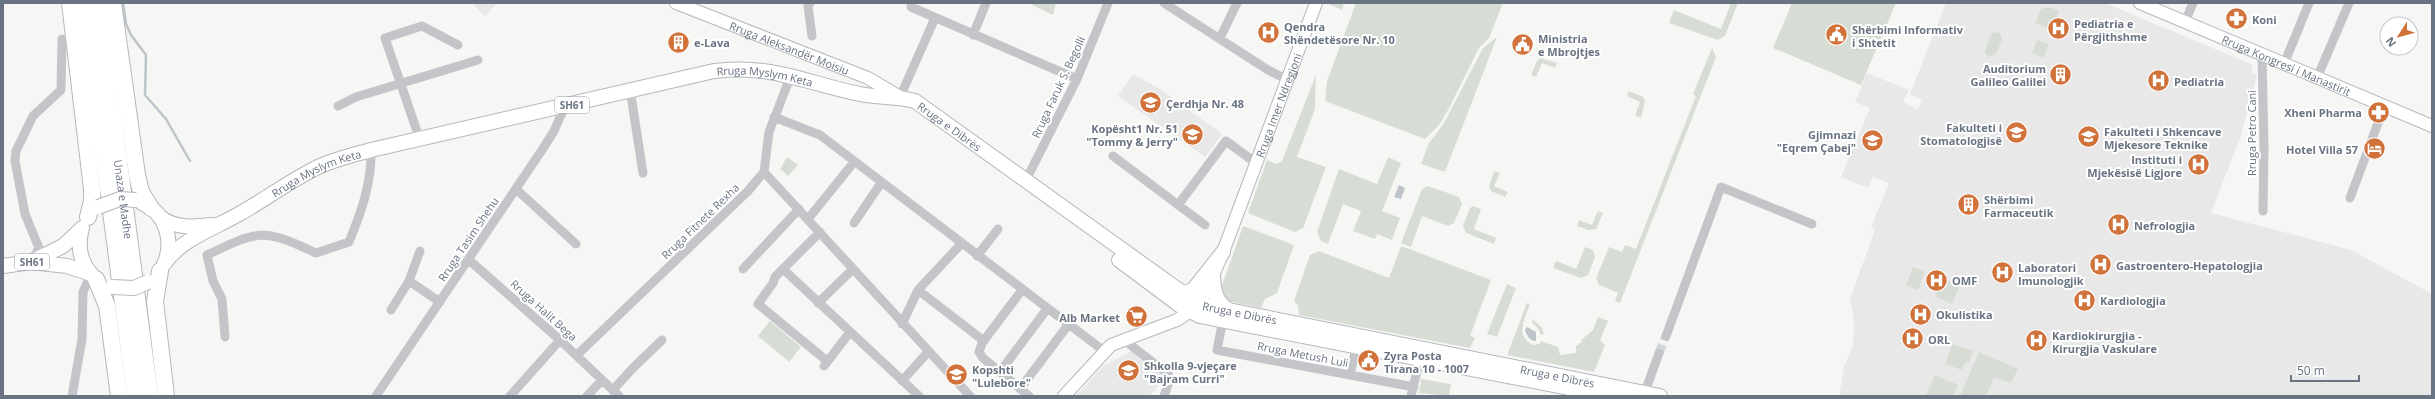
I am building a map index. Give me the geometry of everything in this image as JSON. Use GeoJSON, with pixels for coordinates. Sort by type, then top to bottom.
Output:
{"type":"FeatureCollection","features":[{"type":"Feature","properties":{"kind":"highway"},"geometry":{"type":"LineString","coordinates":[[70,3],[92,189],[92,206],[89,218]]}},
{"type":"Feature","properties":{"kind":"highway","name":"Unaza e Madhe"},"geometry":{"type":"LineString","coordinates":[[84,3],[135,396]]}},
{"type":"Feature","properties":{"kind":"highway","name":"Unaza e Madhe"},"geometry":{"type":"LineString","coordinates":[[98,3],[150,396]]}},
{"type":"Feature","properties":{"kind":"highway"},"geometry":{"type":"LineString","coordinates":[[114,3],[137,175],[141,192],[155,212]]}},
{"type":"Feature","properties":{"kind":"highway"},"geometry":{"type":"LineString","coordinates":[[157,272],[155,301],[166,396]]}},
{"type":"Feature","properties":{"kind":"highway"},"geometry":{"type":"LineString","coordinates":[[94,277],[107,306],[120,396]]}},
{"type":"Feature","properties":{"kind":"main road","name":"Rruga Myslym Keta"},"geometry":{"type":"LineString","coordinates":[[157,272],[181,246],[319,167],[371,150],[565,106],[630,89],[732,69],[768,70],[791,74],[860,94],[900,97]]}},
{"type":"Feature","properties":{"kind":"main road","name":"Rruga e Dibrës"},"geometry":{"type":"LineString","coordinates":[[900,97],[915,101],[934,113],[1181,294],[1193,308]]}},
{"type":"Feature","properties":{"kind":"main road","name":"Rruga e Dibrës"},"geometry":{"type":"LineString","coordinates":[[900,97],[911,108],[1193,308],[1660,396]]}},
{"type":"Feature","properties":{"kind":"main road"},"geometry":{"type":"LineString","coordinates":[[155,212],[168,234],[169,249],[157,272],[134,288],[112,287],[94,277],[80,253],[79,241],[89,218],[112,200],[136,200],[155,212],[174,224],[185,226],[220,224]]}},
{"type":"Feature","properties":{"kind":"main road","name":"SH61"},"geometry":{"type":"LineString","coordinates":[[31,262],[63,246],[89,218]]}},
{"type":"Feature","properties":{"kind":"main road"},"geometry":{"type":"LineString","coordinates":[[1181,294],[1193,290],[1223,252]]}},
{"type":"Feature","properties":{"kind":"main road"},"geometry":{"type":"LineString","coordinates":[[3,266],[31,262]]}},
{"type":"Feature","properties":{"kind":"main road","name":"SH61"},"geometry":{"type":"LineString","coordinates":[[31,262],[67,266],[94,277]]}},
{"type":"Feature","properties":{"kind":"main road"},"geometry":{"type":"LineString","coordinates":[[1213,277],[1213,288],[1218,302],[1226,315]]}},
{"type":"Feature","properties":{"kind":"main road","name":"Rruga e Dibrës"},"geometry":{"type":"LineString","coordinates":[[1226,315],[1356,347],[1420,359],[1562,391],[1610,396]]}},
{"type":"Feature","properties":{"kind":"street","name":"Rruga Aleksandër Moisiu"},"geometry":{"type":"LineString","coordinates":[[676,3],[868,78],[900,97]]}},
{"type":"Feature","properties":{"kind":"street"},"geometry":{"type":"LineString","coordinates":[[810,3],[808,6],[812,36]]}},
{"type":"Feature","properties":{"kind":"street"},"geometry":{"type":"LineString","coordinates":[[912,3],[911,7],[1077,79]]}},
{"type":"Feature","properties":{"kind":"street"},"geometry":{"type":"LineString","coordinates":[[973,35],[986,3]]}},
{"type":"Feature","properties":{"kind":"street","name":"Rruga Faruk S. Begolli"},"geometry":{"type":"LineString","coordinates":[[1026,180],[1077,79],[1108,3]]}},
{"type":"Feature","properties":{"kind":"street"},"geometry":{"type":"LineString","coordinates":[[1164,3],[1268,70],[1288,80]]}},
{"type":"Feature","properties":{"kind":"street"},"geometry":{"type":"LineString","coordinates":[[1220,38],[1237,3]]}},
{"type":"Feature","properties":{"kind":"street","name":"Rruga Imer Ndregjoni"},"geometry":{"type":"LineString","coordinates":[[1193,308],[1213,277],[1316,3]]}},
{"type":"Feature","properties":{"kind":"street","name":"Rruga Kongresi i Manastirit"},"geometry":{"type":"LineString","coordinates":[[2140,3],[2156,6],[2185,22],[2432,126]]}},
{"type":"Feature","properties":{"kind":"street"},"geometry":{"type":"LineString","coordinates":[[2185,22],[2193,3]]}},
{"type":"Feature","properties":{"kind":"street"},"geometry":{"type":"LineString","coordinates":[[2284,64],[2309,3]]}},
{"type":"Feature","properties":{"kind":"street"},"geometry":{"type":"LineString","coordinates":[[2317,78],[2349,3]]}},
{"type":"Feature","properties":{"kind":"street"},"geometry":{"type":"LineString","coordinates":[[900,97],[935,18]]}},
{"type":"Feature","properties":{"kind":"street"},"geometry":{"type":"LineString","coordinates":[[420,140],[385,38],[422,26],[458,45]]}},
{"type":"Feature","properties":{"kind":"street"},"geometry":{"type":"LineString","coordinates":[[31,262],[39,248],[25,214],[16,156],[19,142],[33,116],[61,90],[62,39]]}},
{"type":"Feature","properties":{"kind":"street","name":"Rruga Petro Cani"},"geometry":{"type":"LineString","coordinates":[[2262,55],[2264,148],[2263,211]]}},
{"type":"Feature","properties":{"kind":"street"},"geometry":{"type":"LineString","coordinates":[[338,106],[356,97],[478,60]]}},
{"type":"Feature","properties":{"kind":"street"},"geometry":{"type":"LineString","coordinates":[[791,74],[769,132],[764,172],[902,324],[970,396]]}},
{"type":"Feature","properties":{"kind":"street"},"geometry":{"type":"LineString","coordinates":[[630,89],[643,173]]}},
{"type":"Feature","properties":{"kind":"street","name":"Rruga Tasim Shehu"},"geometry":{"type":"LineString","coordinates":[[376,396],[469,260],[554,131],[565,106]]}},
{"type":"Feature","properties":{"kind":"street"},"geometry":{"type":"LineString","coordinates":[[2350,198],[2384,107]]}},
{"type":"Feature","properties":{"kind":"street"},"geometry":{"type":"LineString","coordinates":[[774,117],[820,135],[961,244],[1104,351]]}},
{"type":"Feature","properties":{"kind":"street","name":"Rruga Imer Ndregjoni"},"geometry":{"type":"LineString","coordinates":[[1178,204],[1226,141],[1256,163]]}},
{"type":"Feature","properties":{"kind":"street"},"geometry":{"type":"LineString","coordinates":[[225,337],[222,299],[213,281],[207,255],[235,241],[263,234],[282,237],[316,253],[349,242],[360,217],[370,176],[371,150]]}},
{"type":"Feature","properties":{"kind":"street"},"geometry":{"type":"LineString","coordinates":[[1113,156],[1205,225]]}},
{"type":"Feature","properties":{"kind":"street"},"geometry":{"type":"LineString","coordinates":[[808,219],[854,162]]}},
{"type":"Feature","properties":{"kind":"street","name":"Rruga Fitnete Rexha"},"geometry":{"type":"LineString","coordinates":[[577,355],[748,191],[764,172]]}},
{"type":"Feature","properties":{"kind":"street"},"geometry":{"type":"LineString","coordinates":[[854,223],[881,183]]}},
{"type":"Feature","properties":{"kind":"street"},"geometry":{"type":"LineString","coordinates":[[1666,336],[1721,186],[1812,224]]}},
{"type":"Feature","properties":{"kind":"street"},"geometry":{"type":"LineString","coordinates":[[516,189],[576,244]]}},
{"type":"Feature","properties":{"kind":"street"},"geometry":{"type":"LineString","coordinates":[[743,269],[799,209]]}},
{"type":"Feature","properties":{"kind":"street"},"geometry":{"type":"LineString","coordinates":[[977,256],[998,229]]}},
{"type":"Feature","properties":{"kind":"street"},"geometry":{"type":"LineString","coordinates":[[820,232],[775,277],[773,283],[758,304],[826,364],[850,332]]}},
{"type":"Feature","properties":{"kind":"street"},"geometry":{"type":"LineString","coordinates":[[902,324],[918,290],[961,244]]}},
{"type":"Feature","properties":{"kind":"street"},"geometry":{"type":"LineString","coordinates":[[391,310],[409,281],[420,251]]}},
{"type":"Feature","properties":{"kind":"street","name":"Rruga Halit Bega"},"geometry":{"type":"LineString","coordinates":[[469,260],[577,355],[616,393],[632,369],[662,340]]}},
{"type":"Feature","properties":{"kind":"street"},"geometry":{"type":"LineString","coordinates":[[783,268],[818,303],[919,396]]}},
{"type":"Feature","properties":{"kind":"street"},"geometry":{"type":"LineString","coordinates":[[818,303],[853,269]]}},
{"type":"Feature","properties":{"kind":"street"},"geometry":{"type":"LineString","coordinates":[[72,396],[82,339],[83,292],[94,277]]}},
{"type":"Feature","properties":{"kind":"street"},"geometry":{"type":"LineString","coordinates":[[409,281],[440,302]]}},
{"type":"Feature","properties":{"kind":"street"},"geometry":{"type":"LineString","coordinates":[[918,290],[984,341]]}},
{"type":"Feature","properties":{"kind":"street"},"geometry":{"type":"LineString","coordinates":[[1022,290],[979,348],[981,355],[1029,396]]}},
{"type":"Feature","properties":{"kind":"street"},"geometry":{"type":"LineString","coordinates":[[1064,396],[1104,351],[1124,340],[1177,320],[1193,308]]}},
{"type":"Feature","properties":{"kind":"street"},"geometry":{"type":"LineString","coordinates":[[1000,372],[1047,309]]}},
{"type":"Feature","properties":{"kind":"street","name":"Rruga Metush Luli"},"geometry":{"type":"LineString","coordinates":[[1226,315],[1217,350],[1350,375],[1412,392],[1420,359]]}},
{"type":"Feature","properties":{"kind":"street"},"geometry":{"type":"LineString","coordinates":[[1020,389],[1068,325]]}},
{"type":"Feature","properties":{"kind":"street"},"geometry":{"type":"LineString","coordinates":[[510,396],[560,340]]}},
{"type":"Feature","properties":{"kind":"street"},"geometry":{"type":"LineString","coordinates":[[1124,340],[1168,374],[1170,380],[1164,396]]}},
{"type":"Feature","properties":{"kind":"street"},"geometry":{"type":"LineString","coordinates":[[1350,375],[1356,347]]}},
{"type":"Feature","properties":{"kind":"street"},"geometry":{"type":"LineString","coordinates":[[902,381],[928,352]]}},
{"type":"Feature","properties":{"kind":"street"},"geometry":{"type":"LineString","coordinates":[[1645,392],[1659,353]]}},
{"type":"Feature","properties":{"kind":"street"},"geometry":{"type":"LineString","coordinates":[[587,396],[602,380]]}},
{"type":"Feature","properties":{"kind":"shaded area"},"geometry":{"type":"Polygon","coordinates":[[[472,3],[497,3],[485,16],[472,3]]]}},
{"type":"Feature","properties":{"kind":"shaded area"},"geometry":{"type":"Polygon","coordinates":[[[1034,3],[1056,3],[1053,15],[1032,5],[1034,3]]]}},
{"type":"Feature","properties":{"kind":"shaded area"},"geometry":{"type":"Polygon","coordinates":[[[1327,3],[1344,3],[1342,10],[1327,3]]]}},
{"type":"Feature","properties":{"kind":"shaded area"},"geometry":{"type":"Polygon","coordinates":[[[1356,3],[1503,3],[1489,38],[1479,48],[1448,110],[1439,125],[1425,139],[1325,101],[1327,81],[1356,3]]]}},
{"type":"Feature","properties":{"kind":"shaded area"},"geometry":{"type":"Polygon","coordinates":[[[1731,3],[1738,3],[1725,36],[1718,40],[1669,23],[1674,10],[1721,29],[1731,3]]]}},
{"type":"Feature","properties":{"kind":"shaded area"},"geometry":{"type":"Polygon","coordinates":[[[1792,3],[1896,3],[1861,85],[1773,48],[1792,3]]]}},
{"type":"Feature","properties":{"kind":"shaded area"},"geometry":{"type":"Polygon","coordinates":[[[1946,3],[2105,3],[2253,65],[2251,72],[2257,75],[2241,135],[2211,213],[2351,250],[2432,294],[2432,396],[1839,396],[1844,367],[1853,345],[1854,319],[1850,299],[1875,230],[1871,227],[1889,183],[1873,177],[1868,188],[1841,177],[1870,108],[1855,102],[1867,73],[1909,90],[1903,102],[1918,109],[1922,100],[1910,94],[1946,3]]]}},
{"type":"Feature","properties":{"kind":"shaded area"},"geometry":{"type":"Polygon","coordinates":[[[2049,7],[2059,11],[2051,30],[2035,23],[2041,9],[2049,7]]]}},
{"type":"Feature","properties":{"kind":"shaded area"},"geometry":{"type":"Polygon","coordinates":[[[1994,32],[2000,33],[2002,39],[1996,54],[1989,57],[1985,51],[1991,34],[1994,32]]]}},
{"type":"Feature","properties":{"kind":"shaded area"},"geometry":{"type":"Polygon","coordinates":[[[1497,37],[1445,172],[1421,164],[1429,143],[1444,123],[1483,48],[1497,37]]]}},
{"type":"Feature","properties":{"kind":"shaded area"},"geometry":{"type":"Polygon","coordinates":[[[2037,40],[2048,44],[2044,58],[2032,53],[2037,40]]]}},
{"type":"Feature","properties":{"kind":"shaded area"},"geometry":{"type":"Polygon","coordinates":[[[1712,48],[1716,57],[1620,303],[1615,301],[1618,293],[1599,285],[1596,278],[1609,247],[1622,252],[1625,245],[1636,249],[1696,96],[1693,94],[1712,48]]]}},
{"type":"Feature","properties":{"kind":"shaded area"},"geometry":{"type":"Polygon","coordinates":[[[1540,58],[1557,63],[1555,68],[1542,63],[1536,77],[1531,75],[1537,61],[1540,58]]]}},
{"type":"Feature","properties":{"kind":"shaded area"},"geometry":{"type":"Polygon","coordinates":[[[1133,74],[1160,89],[1222,134],[1205,157],[1118,96],[1133,74]]]}},
{"type":"Feature","properties":{"kind":"shaded area"},"geometry":{"type":"Polygon","coordinates":[[[1316,75],[1315,109],[1297,157],[1326,167],[1303,228],[1295,232],[1248,213],[1267,160],[1277,164],[1282,161],[1316,75]]]}},
{"type":"Feature","properties":{"kind":"shaded area"},"geometry":{"type":"Polygon","coordinates":[[[1629,91],[1643,97],[1645,101],[1641,118],[1635,115],[1640,102],[1627,96],[1629,91]]]}},
{"type":"Feature","properties":{"kind":"shaded area"},"geometry":{"type":"Polygon","coordinates":[[[787,157],[798,165],[788,176],[780,169],[787,157]]]}},
{"type":"Feature","properties":{"kind":"shaded area"},"geometry":{"type":"Polygon","coordinates":[[[1388,157],[1401,163],[1382,211],[1400,218],[1392,240],[1377,234],[1375,239],[1353,231],[1361,211],[1343,204],[1328,244],[1321,241],[1317,232],[1339,169],[1377,184],[1388,157]]]}},
{"type":"Feature","properties":{"kind":"shaded area"},"geometry":{"type":"Polygon","coordinates":[[[1494,171],[1500,173],[1494,186],[1508,192],[1505,197],[1491,191],[1489,187],[1494,171]]]}},
{"type":"Feature","properties":{"kind":"shaded area"},"geometry":{"type":"Polygon","coordinates":[[[1399,185],[1405,188],[1401,199],[1394,197],[1399,185]]]}},
{"type":"Feature","properties":{"kind":"shaded area"},"geometry":{"type":"Polygon","coordinates":[[[1428,186],[1459,197],[1462,204],[1454,223],[1448,226],[1422,216],[1411,247],[1401,243],[1422,189],[1428,186]]]}},
{"type":"Feature","properties":{"kind":"shaded area"},"geometry":{"type":"Polygon","coordinates":[[[1473,206],[1481,209],[1474,229],[1496,238],[1494,244],[1466,233],[1463,226],[1470,208],[1473,206]]]}},
{"type":"Feature","properties":{"kind":"shaded area"},"geometry":{"type":"Polygon","coordinates":[[[1598,211],[1603,213],[1596,229],[1589,230],[1577,226],[1579,220],[1592,225],[1598,211]]]}},
{"type":"Feature","properties":{"kind":"shaded area"},"geometry":{"type":"Polygon","coordinates":[[[1243,226],[1294,245],[1277,293],[1265,299],[1261,308],[1229,301],[1221,288],[1243,226]]]}},
{"type":"Feature","properties":{"kind":"shaded area"},"geometry":{"type":"Polygon","coordinates":[[[1401,246],[1491,280],[1470,336],[1475,338],[1470,348],[1299,315],[1298,305],[1294,301],[1310,255],[1319,251],[1389,278],[1401,246]]]}},
{"type":"Feature","properties":{"kind":"shaded area"},"geometry":{"type":"Polygon","coordinates":[[[1585,247],[1593,250],[1595,257],[1588,275],[1581,278],[1553,268],[1556,261],[1576,269],[1585,247]]]}},
{"type":"Feature","properties":{"kind":"shaded area"},"geometry":{"type":"Polygon","coordinates":[[[1913,267],[1925,272],[1918,290],[1906,285],[1913,267]]]}},
{"type":"Feature","properties":{"kind":"shaded area"},"geometry":{"type":"Polygon","coordinates":[[[1942,279],[1960,285],[1952,304],[1935,296],[1942,279]]]}},
{"type":"Feature","properties":{"kind":"shaded area"},"geometry":{"type":"Polygon","coordinates":[[[1507,284],[1516,288],[1497,337],[1487,334],[1507,284]]]}},
{"type":"Feature","properties":{"kind":"shaded area"},"geometry":{"type":"Polygon","coordinates":[[[1527,303],[1530,304],[1522,326],[1522,332],[1527,341],[1533,345],[1539,344],[1541,341],[1558,347],[1560,355],[1576,353],[1576,346],[1593,330],[1598,317],[1608,321],[1600,340],[1605,345],[1594,372],[1507,355],[1527,303]]]}},
{"type":"Feature","properties":{"kind":"shaded area"},"geometry":{"type":"Polygon","coordinates":[[[1533,319],[1542,328],[1544,334],[1541,335],[1537,327],[1532,323],[1533,319]]]}},
{"type":"Feature","properties":{"kind":"shaded area"},"geometry":{"type":"Polygon","coordinates":[[[770,321],[801,347],[789,362],[758,336],[770,321]]]}},
{"type":"Feature","properties":{"kind":"shaded area"},"geometry":{"type":"Polygon","coordinates":[[[1527,327],[1536,332],[1536,341],[1530,339],[1528,336],[1525,330],[1527,327]]]}},
{"type":"Feature","properties":{"kind":"shaded area"},"geometry":{"type":"Polygon","coordinates":[[[1952,344],[1973,351],[1969,362],[1966,361],[1962,370],[1945,364],[1952,344]]]}},
{"type":"Feature","properties":{"kind":"shaded area","name":"Shkolla 9-vjeçare \"Bajram Curri\""},"geometry":{"type":"Polygon","coordinates":[[[1132,351],[1166,377],[1150,396],[1076,396],[1103,366],[1132,351]]]}},
{"type":"Feature","properties":{"kind":"shaded area"},"geometry":{"type":"Polygon","coordinates":[[[1979,352],[2018,369],[2011,383],[1994,377],[1986,396],[1960,396],[1979,352]]]}},
{"type":"Feature","properties":{"kind":"shaded area"},"geometry":{"type":"Polygon","coordinates":[[[1935,375],[1958,385],[1953,396],[1926,396],[1935,375]]]}},
{"type":"Feature","properties":{"kind":"shaded area"},"geometry":{"type":"Polygon","coordinates":[[[1421,379],[1451,384],[1449,396],[1419,393],[1421,379]]]}},
{"type":"Feature","properties":{"kind":"waterway"},"geometry":{"type":"LineString","coordinates":[[123,3],[126,24],[131,35],[146,55],[145,95],[166,119],[190,161]]}},
{"type":"Feature","properties":{"kind":"tunnel"},"geometry":{"type":"LineString","coordinates":[[1659,353],[1666,336]]}},
{"type":"Feature","properties":{"kind":"place","name":"Koni"},"geometry":{"type":"Point","coordinates":[2236,19]}},
{"type":"Feature","properties":{"kind":"place","name":"Pediatria e Përgjithshme"},"geometry":{"type":"Point","coordinates":[2059,29]}},
{"type":"Feature","properties":{"kind":"place","name":"Qendra Shëndetësore Nr. 10"},"geometry":{"type":"Point","coordinates":[1269,32]}},
{"type":"Feature","properties":{"kind":"place","name":"Shërbimi Informativ i Shtetit"},"geometry":{"type":"Point","coordinates":[1837,35]}},
{"type":"Feature","properties":{"kind":"place","name":"e-Lava"},"geometry":{"type":"Point","coordinates":[678,42]}},
{"type":"Feature","properties":{"kind":"place","name":"Ministria e Mbrojtjes"},"geometry":{"type":"Point","coordinates":[1523,44]}},
{"type":"Feature","properties":{"kind":"place","name":"Auditorium Galileo Galilei"},"geometry":{"type":"Point","coordinates":[2061,74]}},
{"type":"Feature","properties":{"kind":"place","name":"Pediatria"},"geometry":{"type":"Point","coordinates":[2158,81]}},
{"type":"Feature","properties":{"kind":"place","name":"Çerdhja Nr. 48"},"geometry":{"type":"Point","coordinates":[1150,103]}},
{"type":"Feature","properties":{"kind":"place","name":"Xheni Pharma"},"geometry":{"type":"Point","coordinates":[2378,112]}},
{"type":"Feature","properties":{"kind":"place","name":"Fakulteti i Stomatologjisë"},"geometry":{"type":"Point","coordinates":[2017,133]}},
{"type":"Feature","properties":{"kind":"place","name":"Kopësht1 Nr. 51 \"Tommy & Jerry\""},"geometry":{"type":"Point","coordinates":[1193,134]}},
{"type":"Feature","properties":{"kind":"place","name":"Fakulteti i Shkencave Mjekesore Teknike"},"geometry":{"type":"Point","coordinates":[2088,137]}},
{"type":"Feature","properties":{"kind":"place","name":"Gjimnazi \"Eqrem Çabej\""},"geometry":{"type":"Point","coordinates":[1872,140]}},
{"type":"Feature","properties":{"kind":"place","name":"Hotel Villa 57"},"geometry":{"type":"Point","coordinates":[2374,149]}},
{"type":"Feature","properties":{"kind":"place","name":"Instituti i Mjekësisë Ligjore"},"geometry":{"type":"Point","coordinates":[2198,165]}},
{"type":"Feature","properties":{"kind":"place","name":"Shërbimi Farmaceutik"},"geometry":{"type":"Point","coordinates":[1969,205]}},
{"type":"Feature","properties":{"kind":"place","name":"Nefrologjia"},"geometry":{"type":"Point","coordinates":[2118,225]}},
{"type":"Feature","properties":{"kind":"place","name":"Gastroentero-Hepatologjia"},"geometry":{"type":"Point","coordinates":[2100,265]}},
{"type":"Feature","properties":{"kind":"place","name":"Laboratori Imunologjik"},"geometry":{"type":"Point","coordinates":[2003,273]}},
{"type":"Feature","properties":{"kind":"place","name":"OMF"},"geometry":{"type":"Point","coordinates":[1936,280]}},
{"type":"Feature","properties":{"kind":"place","name":"Kardiologjia"},"geometry":{"type":"Point","coordinates":[2085,300]}},
{"type":"Feature","properties":{"kind":"place","name":"Okulistika"},"geometry":{"type":"Point","coordinates":[1921,314]}},
{"type":"Feature","properties":{"kind":"place","name":"Alb Market"},"geometry":{"type":"Point","coordinates":[1136,317]}},
{"type":"Feature","properties":{"kind":"place","name":"ORL"},"geometry":{"type":"Point","coordinates":[1912,339]}},
{"type":"Feature","properties":{"kind":"place","name":"Kardiokirurgjia - Kirurgjia Vaskulare"},"geometry":{"type":"Point","coordinates":[2036,341]}},
{"type":"Feature","properties":{"kind":"place","name":"Zyra Posta Tirana 10 - 1007"},"geometry":{"type":"Point","coordinates":[1369,361]}},
{"type":"Feature","properties":{"kind":"place","name":"Shkolla 9-vjeçare \"Bajram Curri\""},"geometry":{"type":"Point","coordinates":[1128,371]}},
{"type":"Feature","properties":{"kind":"place","name":"Kopshti \"Lulebore\""},"geometry":{"type":"Point","coordinates":[957,375]}}]}
